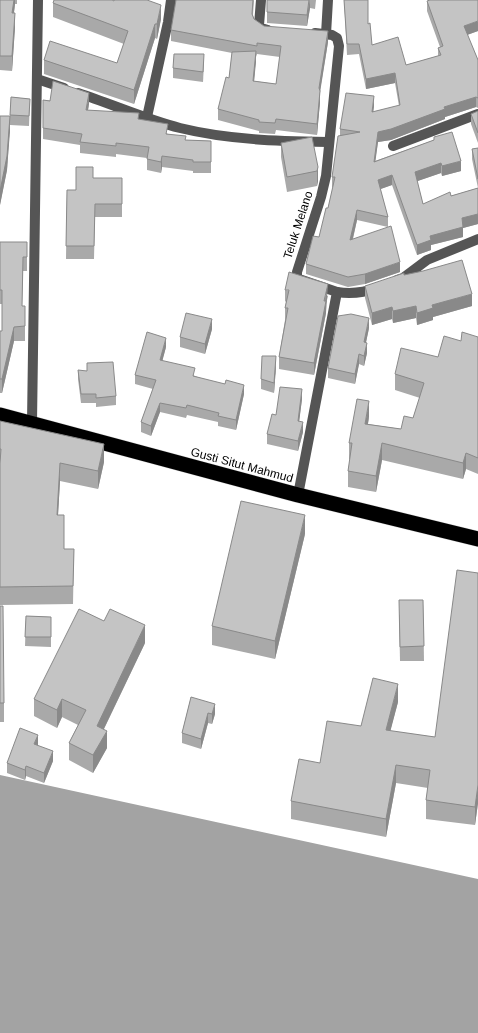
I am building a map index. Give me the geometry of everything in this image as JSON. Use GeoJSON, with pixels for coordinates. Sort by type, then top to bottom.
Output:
{"type":"FeatureCollection","features":[{"type":"Feature","properties":{"kind":"highway","name":"Gusti Situt Mahmud"},"geometry":{"type":"LineString","coordinates":[[0,414],[298,496],[478,540]]}},
{"type":"Feature","properties":{"kind":"street"},"geometry":{"type":"LineString","coordinates":[[32,422],[38,0]]}},
{"type":"Feature","properties":{"kind":"street"},"geometry":{"type":"LineString","coordinates":[[147,117],[171,0]]}},
{"type":"Feature","properties":{"kind":"street"},"geometry":{"type":"LineString","coordinates":[[261,0],[259,25],[261,28],[282,31]]}},
{"type":"Feature","properties":{"kind":"street"},"geometry":{"type":"LineString","coordinates":[[308,33],[326,34],[328,0]]}},
{"type":"Feature","properties":{"kind":"street","name":"Teluk Melano"},"geometry":{"type":"LineString","coordinates":[[326,34],[337,38],[339,46],[326,176],[297,276],[299,279],[337,292]]}},
{"type":"Feature","properties":{"kind":"street"},"geometry":{"type":"LineString","coordinates":[[37,79],[180,128],[229,137],[278,141],[328,142]]}},
{"type":"Feature","properties":{"kind":"street"},"geometry":{"type":"LineString","coordinates":[[393,146],[478,114]]}},
{"type":"Feature","properties":{"kind":"street"},"geometry":{"type":"LineString","coordinates":[[298,496],[337,292],[348,294],[367,291],[403,278],[427,260],[478,239]]}},
{"type":"Feature","properties":{"kind":"shaded area"},"geometry":{"type":"Polygon","coordinates":[[[0,775],[478,879],[478,1033],[0,1033],[0,775]]]}},
{"type":"Feature","properties":{"kind":"building"},"geometry":{"type":"Polygon","coordinates":[[[0,0],[14,0],[12,13],[15,13],[12,56],[0,56],[0,0]]]}},
{"type":"Feature","properties":{"kind":"building"},"geometry":{"type":"Polygon","coordinates":[[[54,0],[147,0],[161,5],[157,24],[155,24],[134,90],[44,60],[50,41],[117,63],[128,31],[53,3],[54,0]]]}},
{"type":"Feature","properties":{"kind":"building"},"geometry":{"type":"Polygon","coordinates":[[[176,0],[253,0],[252,14],[254,19],[264,26],[328,31],[319,88],[317,124],[276,119],[275,123],[259,122],[259,120],[218,109],[226,77],[229,78],[232,52],[256,51],[253,81],[276,84],[281,46],[257,43],[257,46],[171,30],[176,0]]]}},
{"type":"Feature","properties":{"kind":"building"},"geometry":{"type":"Polygon","coordinates":[[[267,0],[309,0],[307,15],[267,12],[267,0]]]}},
{"type":"Feature","properties":{"kind":"building"},"geometry":{"type":"Polygon","coordinates":[[[344,0],[368,0],[368,24],[370,23],[372,45],[398,37],[406,65],[441,55],[438,48],[443,46],[427,1],[478,0],[478,21],[464,26],[478,60],[478,98],[444,107],[445,109],[378,132],[374,162],[434,140],[434,137],[452,132],[461,161],[442,166],[441,163],[415,172],[423,204],[450,192],[451,196],[478,188],[478,214],[462,218],[463,227],[430,236],[431,240],[417,245],[392,175],[378,180],[388,217],[357,210],[350,240],[391,226],[400,262],[365,274],[348,277],[306,264],[313,236],[319,237],[326,208],[328,208],[335,177],[332,177],[338,136],[360,132],[340,129],[346,93],[374,96],[372,112],[400,105],[395,73],[366,79],[359,44],[347,44],[344,0]]]}},
{"type":"Feature","properties":{"kind":"building"},"geometry":{"type":"Polygon","coordinates":[[[174,54],[204,54],[203,72],[173,68],[174,54]]]}},
{"type":"Feature","properties":{"kind":"building"},"geometry":{"type":"Polygon","coordinates":[[[53,81],[89,93],[86,110],[139,113],[138,119],[168,124],[166,134],[186,136],[185,140],[211,141],[211,162],[193,162],[193,160],[162,156],[161,162],[147,159],[149,147],[116,143],[116,146],[80,142],[82,134],[43,128],[43,100],[50,101],[53,81]]]}},
{"type":"Feature","properties":{"kind":"building"},"geometry":{"type":"Polygon","coordinates":[[[11,97],[30,99],[29,116],[10,115],[11,97]]]}},
{"type":"Feature","properties":{"kind":"building"},"geometry":{"type":"Polygon","coordinates":[[[478,111],[478,133],[471,114],[478,111]]]}},
{"type":"Feature","properties":{"kind":"building"},"geometry":{"type":"Polygon","coordinates":[[[0,116],[10,116],[7,156],[0,191],[0,116]]]}},
{"type":"Feature","properties":{"kind":"building"},"geometry":{"type":"Polygon","coordinates":[[[312,137],[318,167],[317,171],[287,177],[281,143],[312,137]]]}},
{"type":"Feature","properties":{"kind":"building"},"geometry":{"type":"Polygon","coordinates":[[[478,148],[478,179],[472,149],[478,148]]]}},
{"type":"Feature","properties":{"kind":"building"},"geometry":{"type":"Polygon","coordinates":[[[76,167],[93,167],[93,178],[122,178],[122,204],[95,204],[94,246],[66,246],[67,190],[76,190],[76,167]]]}},
{"type":"Feature","properties":{"kind":"building"},"geometry":{"type":"Polygon","coordinates":[[[0,242],[27,242],[27,257],[23,257],[22,306],[25,306],[25,326],[14,327],[2,379],[0,379],[2,290],[0,290],[0,242]]]}},
{"type":"Feature","properties":{"kind":"building"},"geometry":{"type":"Polygon","coordinates":[[[462,260],[472,294],[432,305],[433,308],[417,313],[416,306],[393,311],[392,307],[372,313],[365,286],[404,273],[404,275],[423,271],[462,260]]]}},
{"type":"Feature","properties":{"kind":"building"},"geometry":{"type":"Polygon","coordinates":[[[289,272],[328,284],[314,363],[279,357],[288,308],[285,308],[289,290],[285,290],[289,272]]]}},
{"type":"Feature","properties":{"kind":"building"},"geometry":{"type":"Polygon","coordinates":[[[186,313],[212,319],[205,344],[180,337],[186,313]]]}},
{"type":"Feature","properties":{"kind":"building"},"geometry":{"type":"Polygon","coordinates":[[[351,314],[369,318],[364,342],[367,343],[364,356],[359,354],[355,374],[328,368],[338,316],[351,314]]]}},
{"type":"Feature","properties":{"kind":"building"},"geometry":{"type":"Polygon","coordinates":[[[147,332],[166,338],[160,360],[195,368],[193,376],[225,384],[226,380],[244,385],[236,420],[218,416],[219,413],[187,405],[186,408],[160,403],[151,426],[141,422],[156,380],[135,375],[147,332]]]}},
{"type":"Feature","properties":{"kind":"building"},"geometry":{"type":"Polygon","coordinates":[[[462,332],[478,337],[478,458],[466,453],[463,463],[382,443],[376,476],[348,471],[352,443],[349,443],[357,399],[369,401],[365,424],[401,429],[404,416],[413,418],[424,383],[395,374],[401,348],[438,357],[444,336],[461,341],[462,332]]]}},
{"type":"Feature","properties":{"kind":"building"},"geometry":{"type":"Polygon","coordinates":[[[262,356],[276,356],[274,383],[261,379],[262,356]]]}},
{"type":"Feature","properties":{"kind":"building"},"geometry":{"type":"Polygon","coordinates":[[[113,362],[116,396],[96,398],[96,394],[81,394],[78,370],[87,371],[87,363],[113,362]]]}},
{"type":"Feature","properties":{"kind":"building"},"geometry":{"type":"Polygon","coordinates":[[[280,387],[302,389],[298,421],[303,422],[298,441],[267,434],[272,414],[276,415],[280,387]]]}},
{"type":"Feature","properties":{"kind":"building"},"geometry":{"type":"Polygon","coordinates":[[[0,421],[104,444],[98,471],[60,463],[57,515],[64,515],[64,549],[74,549],[73,586],[0,587],[0,421]]]}},
{"type":"Feature","properties":{"kind":"building"},"geometry":{"type":"Polygon","coordinates":[[[241,501],[305,515],[275,641],[212,626],[241,501]]]}},
{"type":"Feature","properties":{"kind":"building"},"geometry":{"type":"Polygon","coordinates":[[[457,570],[478,573],[478,785],[475,807],[426,800],[430,770],[396,765],[386,819],[291,801],[299,759],[320,763],[327,721],[361,726],[373,678],[398,684],[386,730],[435,737],[457,570]]]}},
{"type":"Feature","properties":{"kind":"building"},"geometry":{"type":"Polygon","coordinates":[[[399,600],[423,600],[424,646],[400,647],[399,600]]]}},
{"type":"Feature","properties":{"kind":"building"},"geometry":{"type":"Polygon","coordinates":[[[0,606],[3,606],[4,703],[0,703],[0,606]]]}},
{"type":"Feature","properties":{"kind":"building"},"geometry":{"type":"Polygon","coordinates":[[[79,609],[104,621],[110,609],[145,625],[97,726],[107,731],[93,755],[69,743],[86,710],[62,699],[57,710],[34,699],[79,609]]]}},
{"type":"Feature","properties":{"kind":"building"},"geometry":{"type":"Polygon","coordinates":[[[26,616],[51,617],[51,637],[25,637],[26,616]]]}},
{"type":"Feature","properties":{"kind":"building"},"geometry":{"type":"Polygon","coordinates":[[[191,697],[215,704],[212,714],[208,713],[201,739],[182,733],[191,697]]]}},
{"type":"Feature","properties":{"kind":"building"},"geometry":{"type":"Polygon","coordinates":[[[20,728],[38,735],[34,744],[53,751],[44,773],[26,766],[25,770],[7,763],[20,728]]]}}]}
